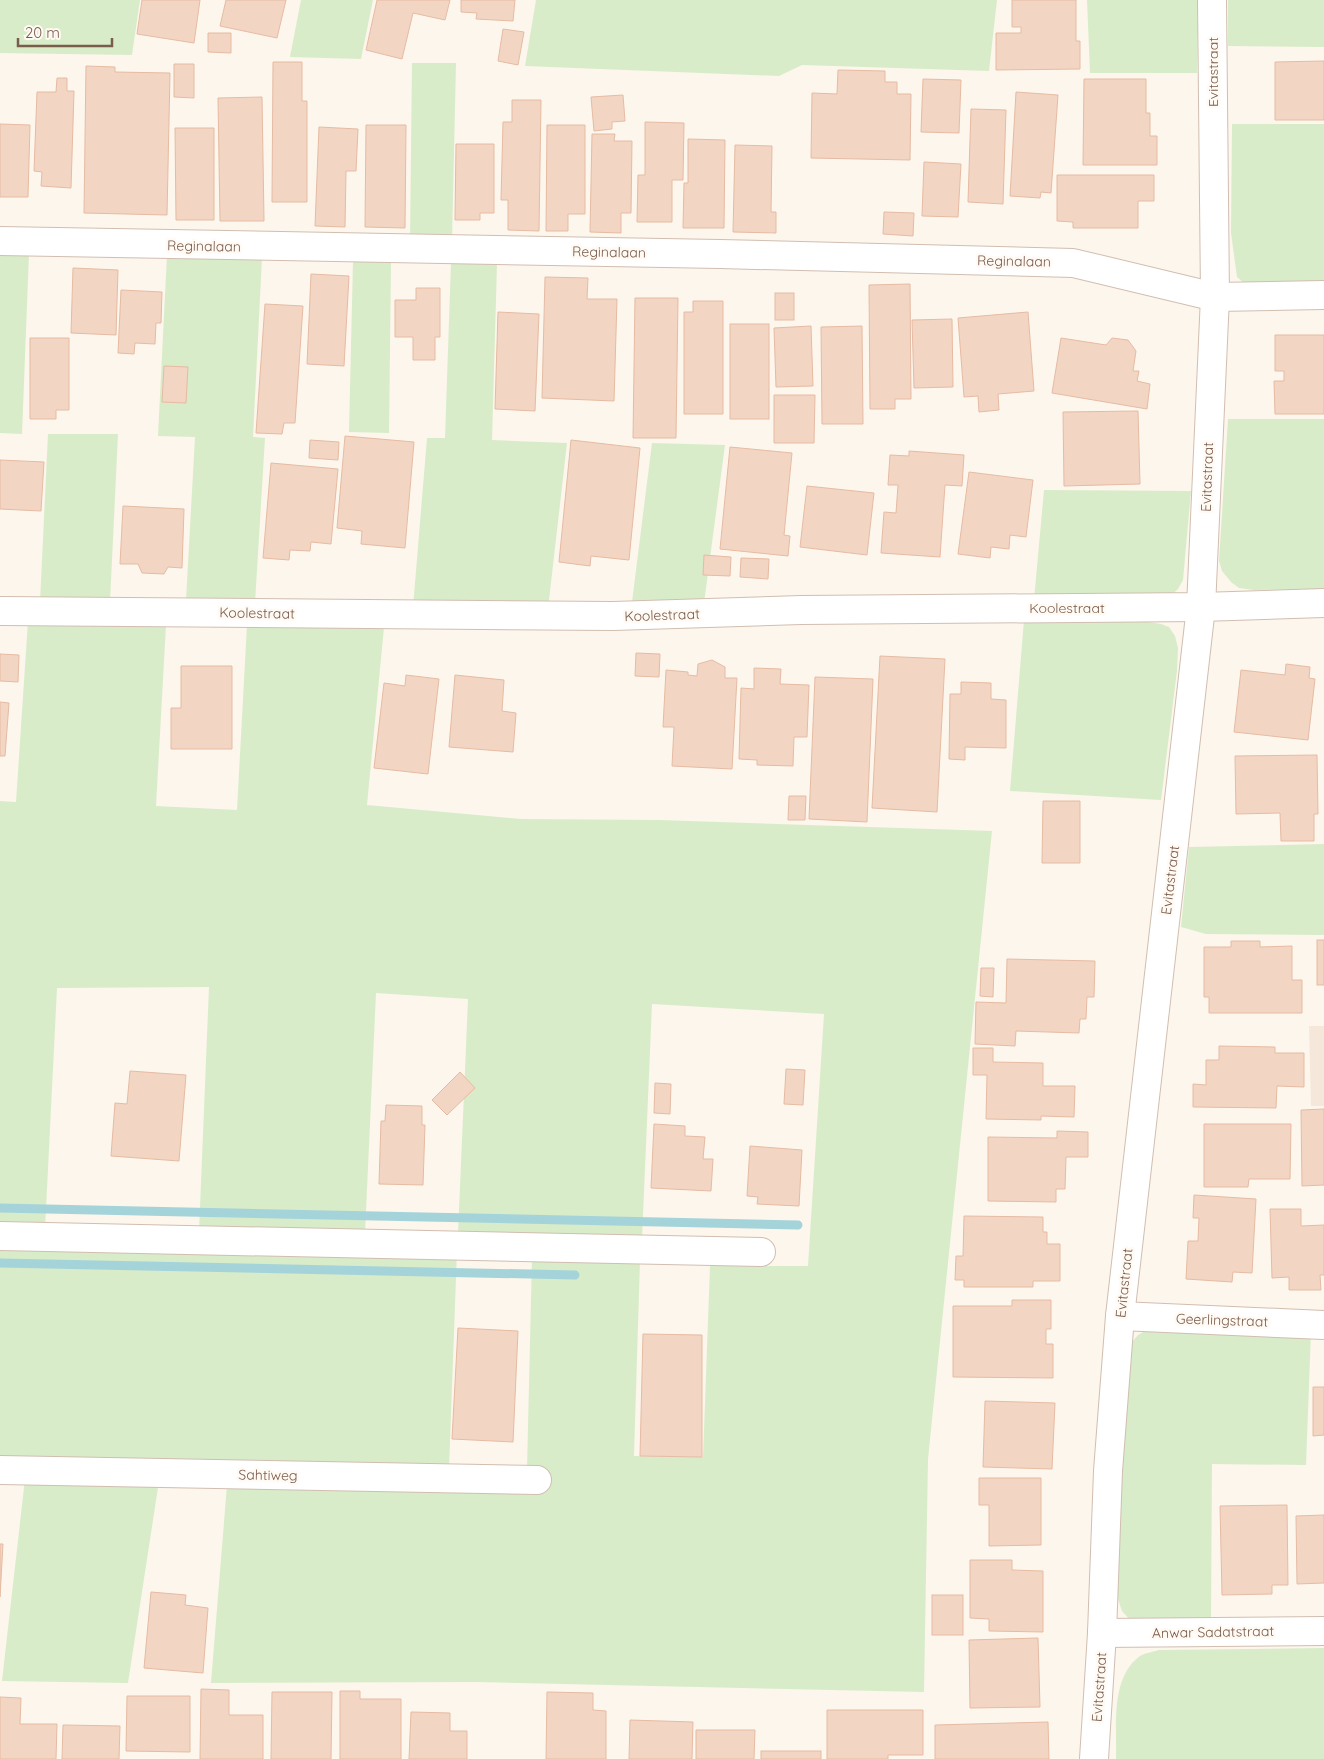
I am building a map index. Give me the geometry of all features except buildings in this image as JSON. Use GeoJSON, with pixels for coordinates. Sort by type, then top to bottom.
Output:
{"type":"FeatureCollection","features":[{"type":"Feature","properties":{"kind":"street","name":"Evitastraat"},"geometry":{"type":"LineString","coordinates":[[1094,1759],[1102,1633],[1108,1471],[1120,1316],[1201,607],[1215,297],[1212,0]]}},
{"type":"Feature","properties":{"kind":"street","name":"Reginalaan"},"geometry":{"type":"LineString","coordinates":[[0,241],[730,254],[1073,263],[1215,297],[1324,296]]}},
{"type":"Feature","properties":{"kind":"street","name":"Koolestraat"},"geometry":{"type":"LineString","coordinates":[[0,611],[613,616],[801,610],[1201,607],[1324,603]]}},
{"type":"Feature","properties":{"kind":"street"},"geometry":{"type":"LineString","coordinates":[[0,1236],[762,1252]]}},
{"type":"Feature","properties":{"kind":"street","name":"Geerlingstraat"},"geometry":{"type":"LineString","coordinates":[[1120,1316],[1324,1325]]}},
{"type":"Feature","properties":{"kind":"street","name":"Sahtiweg"},"geometry":{"type":"LineString","coordinates":[[0,1470],[537,1480]]}},
{"type":"Feature","properties":{"kind":"street","name":"Anwar Sadatstraat"},"geometry":{"type":"LineString","coordinates":[[1102,1633],[1324,1630]]}},
{"type":"Feature","properties":{"kind":"shaded area"},"geometry":{"type":"Polygon","coordinates":[[[1309,1026],[1324,1026],[1324,1106],[1311,1106],[1309,1026]]]}},
{"type":"Feature","properties":{"kind":"green space"},"geometry":{"type":"Polygon","coordinates":[[[0,0],[140,0],[132,55],[0,53],[0,0]]]}},
{"type":"Feature","properties":{"kind":"green space"},"geometry":{"type":"Polygon","coordinates":[[[301,0],[373,0],[361,59],[290,57],[301,0]]]}},
{"type":"Feature","properties":{"kind":"green space"},"geometry":{"type":"Polygon","coordinates":[[[536,0],[997,0],[989,71],[802,65],[779,76],[525,66],[536,0]]]}},
{"type":"Feature","properties":{"kind":"green space"},"geometry":{"type":"Polygon","coordinates":[[[1087,0],[1198,0],[1197,73],[1090,73],[1087,0]]]}},
{"type":"Feature","properties":{"kind":"green space"},"geometry":{"type":"Polygon","coordinates":[[[1228,0],[1324,0],[1324,47],[1228,46],[1228,0]]]}},
{"type":"Feature","properties":{"kind":"green space"},"geometry":{"type":"Polygon","coordinates":[[[412,63],[456,63],[452,241],[410,241],[412,63]]]}},
{"type":"Feature","properties":{"kind":"green space"},"geometry":{"type":"Polygon","coordinates":[[[1232,124],[1324,124],[1324,288],[1246,285],[1237,277],[1231,233],[1232,124]]]}},
{"type":"Feature","properties":{"kind":"green space"},"geometry":{"type":"Polygon","coordinates":[[[0,252],[29,253],[22,434],[0,433],[0,252]]]}},
{"type":"Feature","properties":{"kind":"green space"},"geometry":{"type":"Polygon","coordinates":[[[167,255],[262,258],[253,437],[265,438],[255,603],[186,600],[195,437],[158,436],[167,255]]]}},
{"type":"Feature","properties":{"kind":"green space"},"geometry":{"type":"Polygon","coordinates":[[[353,261],[391,262],[389,433],[349,432],[353,261]]]}},
{"type":"Feature","properties":{"kind":"green space"},"geometry":{"type":"Polygon","coordinates":[[[451,262],[497,264],[492,440],[567,443],[548,609],[413,607],[427,438],[445,438],[451,262]]]}},
{"type":"Feature","properties":{"kind":"green space"},"geometry":{"type":"Polygon","coordinates":[[[1228,419],[1324,419],[1324,589],[1254,590],[1239,588],[1222,571],[1219,561],[1228,419]]]}},
{"type":"Feature","properties":{"kind":"green space"},"geometry":{"type":"Polygon","coordinates":[[[48,434],[118,434],[110,602],[40,602],[48,434]]]}},
{"type":"Feature","properties":{"kind":"green space"},"geometry":{"type":"Polygon","coordinates":[[[652,443],[725,445],[704,603],[632,602],[652,443]]]}},
{"type":"Feature","properties":{"kind":"green space"},"geometry":{"type":"Polygon","coordinates":[[[1044,490],[1191,491],[1183,580],[1178,589],[1170,596],[1034,600],[1044,490]]]}},
{"type":"Feature","properties":{"kind":"green space"},"geometry":{"type":"Polygon","coordinates":[[[1130,619],[1169,627],[1175,636],[1178,648],[1177,671],[1161,800],[1010,791],[1024,620],[1130,619]]]}},
{"type":"Feature","properties":{"kind":"green space"},"geometry":{"type":"Polygon","coordinates":[[[28,621],[166,625],[156,806],[237,810],[247,625],[384,627],[367,805],[521,819],[659,820],[992,831],[928,1459],[924,1692],[476,1682],[211,1683],[227,1485],[527,1470],[532,1257],[640,1261],[634,1456],[703,1457],[710,1266],[808,1266],[824,1014],[652,1004],[642,1239],[458,1234],[468,999],[376,993],[365,1233],[199,1232],[209,987],[57,988],[45,1229],[0,1227],[0,801],[16,802],[28,621]]]}},
{"type":"Feature","properties":{"kind":"green space"},"geometry":{"type":"Polygon","coordinates":[[[1324,844],[1324,935],[1206,934],[1181,927],[1189,847],[1324,844]]]}},
{"type":"Feature","properties":{"kind":"green space"},"geometry":{"type":"Polygon","coordinates":[[[0,1245],[457,1251],[449,1469],[0,1462],[0,1245]]]}},
{"type":"Feature","properties":{"kind":"green space"},"geometry":{"type":"Polygon","coordinates":[[[1147,1330],[1311,1332],[1306,1465],[1212,1464],[1211,1620],[1130,1620],[1122,1611],[1117,1596],[1123,1433],[1128,1375],[1132,1342],[1138,1335],[1147,1330]]]}},
{"type":"Feature","properties":{"kind":"green space"},"geometry":{"type":"Polygon","coordinates":[[[25,1479],[159,1481],[128,1683],[2,1681],[25,1479]]]}},
{"type":"Feature","properties":{"kind":"green space"},"geometry":{"type":"Polygon","coordinates":[[[1324,1648],[1324,1759],[1116,1759],[1116,1718],[1119,1690],[1130,1665],[1140,1656],[1159,1650],[1324,1648]]]}},
{"type":"Feature","properties":{"kind":"waterway"},"geometry":{"type":"LineString","coordinates":[[0,1208],[798,1225]]}},
{"type":"Feature","properties":{"kind":"waterway"},"geometry":{"type":"LineString","coordinates":[[0,1263],[575,1275]]}}]}
